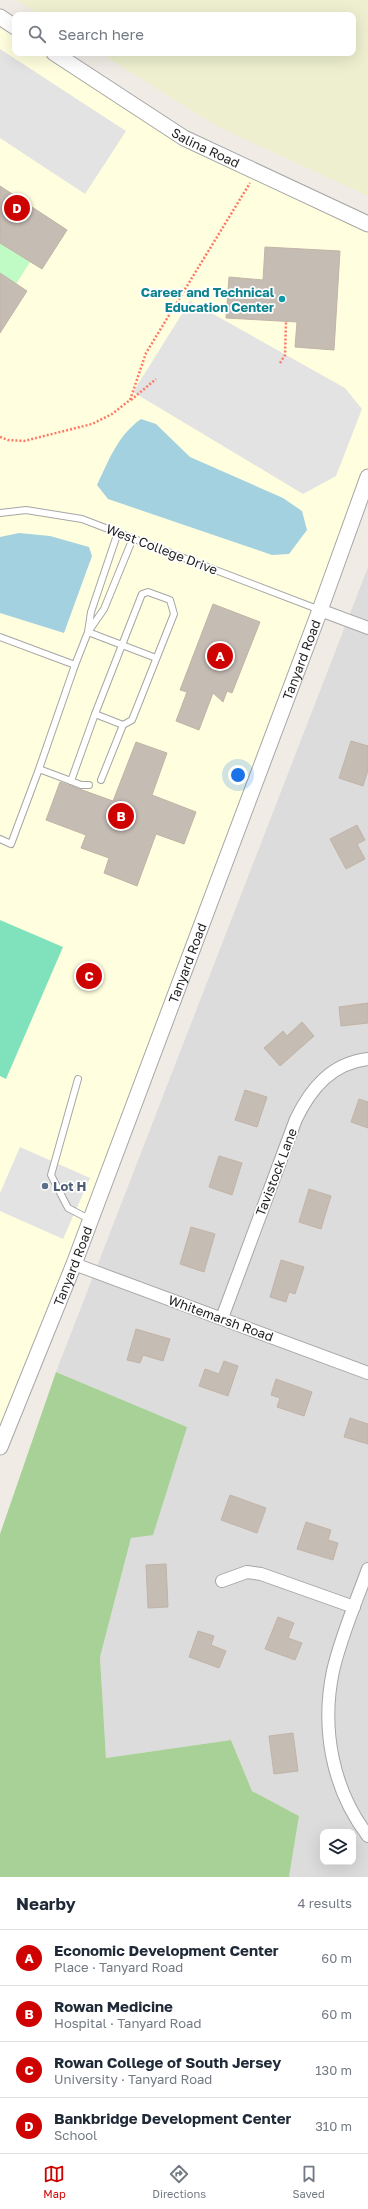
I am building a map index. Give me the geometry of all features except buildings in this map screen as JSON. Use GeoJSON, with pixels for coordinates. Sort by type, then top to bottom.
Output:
{"type":"FeatureCollection","features":[{"type":"Feature","properties":{"kind":"street"},"geometry":{"type":"LineString","coordinates":[[0,17],[12,25]]}},
{"type":"Feature","properties":{"kind":"street","name":"Salina Road"},"geometry":{"type":"LineString","coordinates":[[59,56],[184,138],[368,224]]}},
{"type":"Feature","properties":{"kind":"street","name":"Tanyard Road"},"geometry":{"type":"LineString","coordinates":[[0,1447],[91,1220],[320,610],[368,477]]}},
{"type":"Feature","properties":{"kind":"street"},"geometry":{"type":"LineString","coordinates":[[320,610],[368,628]]}},
{"type":"Feature","properties":{"kind":"street","name":"Tavistock Lane"},"geometry":{"type":"LineString","coordinates":[[222,1318],[296,1119],[306,1099],[320,1083],[338,1068],[349,1063],[368,1059]]}},
{"type":"Feature","properties":{"kind":"street","name":"Whitemarsh Road"},"geometry":{"type":"LineString","coordinates":[[74,1264],[368,1373]]}},
{"type":"Feature","properties":{"kind":"street"},"geometry":{"type":"LineString","coordinates":[[368,1569],[333,1670],[328,1698],[328,1731],[334,1765],[343,1793],[356,1819],[368,1836]]}},
{"type":"Feature","properties":{"kind":"street"},"geometry":{"type":"LineString","coordinates":[[222,1581],[247,1572],[261,1574],[354,1607]]}},
{"type":"Feature","properties":{"kind":"lane","name":"West College Drive"},"geometry":{"type":"LineString","coordinates":[[0,513],[26,510],[64,515],[118,532],[320,610]]}},
{"type":"Feature","properties":{"kind":"lane"},"geometry":{"type":"LineString","coordinates":[[0,839],[11,844],[88,632],[91,612],[118,532]]}},
{"type":"Feature","properties":{"kind":"lane"},"geometry":{"type":"LineString","coordinates":[[88,632],[104,609],[133,538]]}},
{"type":"Feature","properties":{"kind":"lane"},"geometry":{"type":"LineString","coordinates":[[71,781],[95,714],[142,594],[148,592],[170,600],[174,614],[132,720],[123,725],[101,780]]}},
{"type":"Feature","properties":{"kind":"lane"},"geometry":{"type":"LineString","coordinates":[[88,632],[156,658]]}},
{"type":"Feature","properties":{"kind":"lane"},"geometry":{"type":"LineString","coordinates":[[0,637],[75,665]]}},
{"type":"Feature","properties":{"kind":"lane"},"geometry":{"type":"LineString","coordinates":[[95,714],[123,725]]}},
{"type":"Feature","properties":{"kind":"lane"},"geometry":{"type":"LineString","coordinates":[[39,769],[71,781],[89,785]]}},
{"type":"Feature","properties":{"kind":"lane"},"geometry":{"type":"LineString","coordinates":[[78,1078],[50,1175],[68,1208],[91,1220]]}},
{"type":"Feature","properties":{"kind":"path"},"geometry":{"type":"LineString","coordinates":[[130,400],[146,353],[250,183]]}},
{"type":"Feature","properties":{"kind":"path"},"geometry":{"type":"LineString","coordinates":[[280,364],[285,355],[286,321]]}},
{"type":"Feature","properties":{"kind":"path"},"geometry":{"type":"LineString","coordinates":[[0,437],[8,440],[24,441],[92,424],[112,414],[156,379]]}},
{"type":"Feature","properties":{"kind":"shaded area"},"geometry":{"type":"Polygon","coordinates":[[[16,0],[368,0],[368,196],[218,127],[105,56],[356,56],[356,12],[35,12],[16,0]]]}},
{"type":"Feature","properties":{"kind":"shaded area"},"geometry":{"type":"Polygon","coordinates":[[[0,17],[12,25],[12,56],[59,56],[184,138],[368,224],[368,477],[0,1446],[0,17]]]}},
{"type":"Feature","properties":{"kind":"shaded area"},"geometry":{"type":"Polygon","coordinates":[[[0,49],[126,131],[85,194],[0,138],[0,49]]]}},
{"type":"Feature","properties":{"kind":"shaded area"},"geometry":{"type":"Polygon","coordinates":[[[190,301],[345,388],[362,409],[336,476],[303,494],[133,392],[190,301]]]}},
{"type":"Feature","properties":{"kind":"shaded area"},"geometry":{"type":"Polygon","coordinates":[[[368,567],[368,1877],[289,1877],[299,1816],[252,1791],[231,1740],[106,1758],[100,1657],[131,1538],[187,1427],[56,1372],[368,567]]]}},
{"type":"Feature","properties":{"kind":"shaded area","name":"Lot H"},"geometry":{"type":"Polygon","coordinates":[[[20,1147],[90,1178],[63,1239],[0,1211],[0,1193],[20,1147]]]}},
{"type":"Feature","properties":{"kind":"green space"},"geometry":{"type":"Polygon","coordinates":[[[0,243],[30,262],[16,284],[0,273],[0,243]]]}},
{"type":"Feature","properties":{"kind":"green space"},"geometry":{"type":"Polygon","coordinates":[[[0,920],[63,947],[6,1079],[0,1076],[0,920]]]}},
{"type":"Feature","properties":{"kind":"green space"},"geometry":{"type":"Polygon","coordinates":[[[56,1372],[187,1427],[153,1535],[131,1538],[100,1657],[106,1758],[231,1740],[252,1791],[299,1816],[289,1877],[0,1877],[0,1534],[56,1372]]]}},
{"type":"Feature","properties":{"kind":"water"},"geometry":{"type":"Polygon","coordinates":[[[141,419],[156,424],[190,457],[283,498],[302,511],[307,530],[289,554],[272,555],[108,499],[97,485],[120,440],[133,425],[141,419]]]}},
{"type":"Feature","properties":{"kind":"water"},"geometry":{"type":"Polygon","coordinates":[[[19,533],[50,536],[89,547],[92,556],[64,633],[0,613],[0,537],[19,533]]]}},
{"type":"Feature","properties":{"kind":"place","name":"Bankbridge Development Center"},"geometry":{"type":"Point","coordinates":[17,208]}},
{"type":"Feature","properties":{"kind":"place","name":"Career and Technical Education Center"},"geometry":{"type":"Point","coordinates":[282,299]}},
{"type":"Feature","properties":{"kind":"place","name":"Economic Development Center"},"geometry":{"type":"Point","coordinates":[220,656]}},
{"type":"Feature","properties":{"kind":"place","name":"Rowan Medicine"},"geometry":{"type":"Point","coordinates":[121,816]}},
{"type":"Feature","properties":{"kind":"place","name":"Rowan College of South Jersey"},"geometry":{"type":"Point","coordinates":[89,976]}},
{"type":"Feature","properties":{"kind":"place","name":"Lot H"},"geometry":{"type":"Point","coordinates":[45,1186]}}]}
